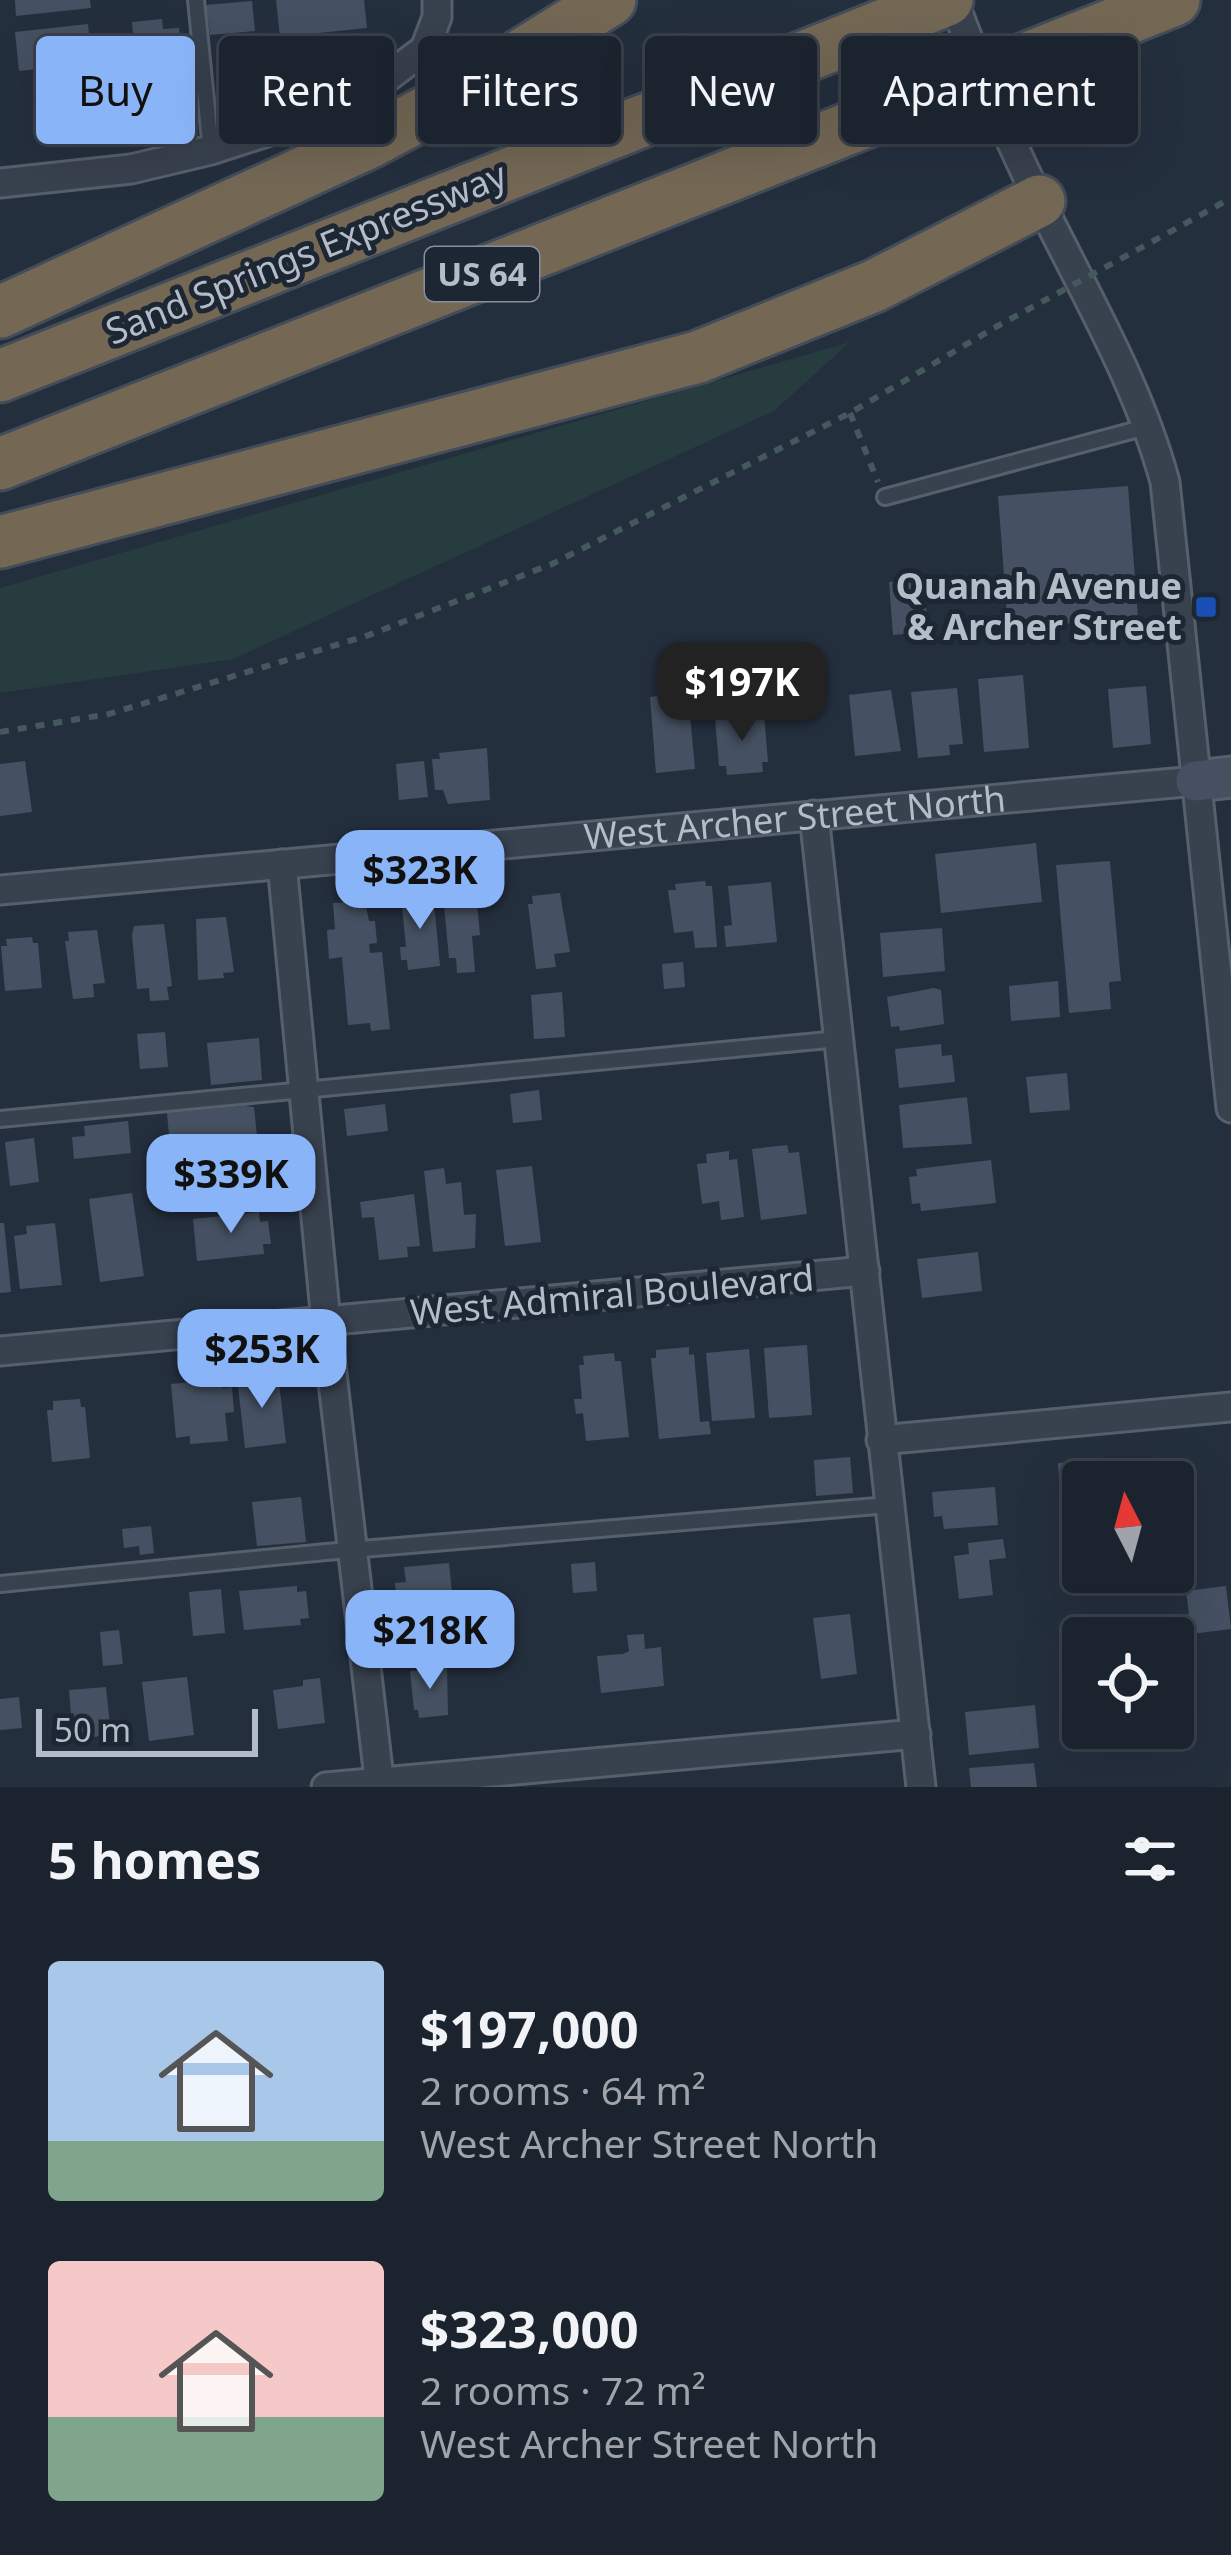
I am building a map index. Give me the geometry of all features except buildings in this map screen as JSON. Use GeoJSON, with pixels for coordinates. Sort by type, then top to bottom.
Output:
{"type":"FeatureCollection","features":[{"type":"Feature","properties":{"kind":"highway"},"geometry":{"type":"LineString","coordinates":[[0,313],[370,142],[449,100],[610,0]]}},
{"type":"Feature","properties":{"kind":"highway","name":"Sand Springs Expressway"},"geometry":{"type":"LineString","coordinates":[[0,376],[950,0]]}},
{"type":"Feature","properties":{"kind":"highway","name":"US 64"},"geometry":{"type":"LineString","coordinates":[[0,464],[1174,0]]}},
{"type":"Feature","properties":{"kind":"highway"},"geometry":{"type":"LineString","coordinates":[[0,542],[698,357],[874,286],[1039,201]]}},
{"type":"Feature","properties":{"kind":"street"},"geometry":{"type":"LineString","coordinates":[[0,183],[131,169],[211,150],[288,124],[377,85],[425,50],[437,0]]}},
{"type":"Feature","properties":{"kind":"street"},"geometry":{"type":"LineString","coordinates":[[950,0],[1039,201],[1122,362],[1150,426],[1165,482],[1214,779],[1231,1108]]}},
{"type":"Feature","properties":{"kind":"street","name":"West Archer Street North"},"geometry":{"type":"LineString","coordinates":[[0,890],[1214,779]]}},
{"type":"Feature","properties":{"kind":"street"},"geometry":{"type":"LineString","coordinates":[[814,815],[921,1787]]}},
{"type":"Feature","properties":{"kind":"street"},"geometry":{"type":"LineString","coordinates":[[282,864],[326,1322],[380,1785]]}},
{"type":"Feature","properties":{"kind":"street","name":"West Admiral Boulevard"},"geometry":{"type":"LineString","coordinates":[[0,1351],[865,1271]]}},
{"type":"Feature","properties":{"kind":"street"},"geometry":{"type":"LineString","coordinates":[[881,1440],[1231,1407]]}},
{"type":"Feature","properties":{"kind":"street"},"geometry":{"type":"LineString","coordinates":[[326,1787],[916,1734]]}},
{"type":"Feature","properties":{"kind":"lane"},"geometry":{"type":"LineString","coordinates":[[196,0],[211,150]]}},
{"type":"Feature","properties":{"kind":"lane"},"geometry":{"type":"LineString","coordinates":[[885,497],[1150,426]]}},
{"type":"Feature","properties":{"kind":"lane"},"geometry":{"type":"LineString","coordinates":[[0,1118],[839,1039]]}},
{"type":"Feature","properties":{"kind":"lane"},"geometry":{"type":"LineString","coordinates":[[0,1584],[889,1504]]}},
{"type":"Feature","properties":{"kind":"path"},"geometry":{"type":"LineString","coordinates":[[0,732],[109,714],[369,635],[552,564],[850,413],[1231,198]]}},
{"type":"Feature","properties":{"kind":"path"},"geometry":{"type":"LineString","coordinates":[[850,413],[885,497]]}},
{"type":"Feature","properties":{"kind":"green space"},"geometry":{"type":"Polygon","coordinates":[[[850,342],[774,411],[233,659],[0,693],[0,588],[850,342]]]}},
{"type":"Feature","properties":{"kind":"place","name":"Quanah Avenue & Archer Street"},"geometry":{"type":"Point","coordinates":[1206,607]}}]}
